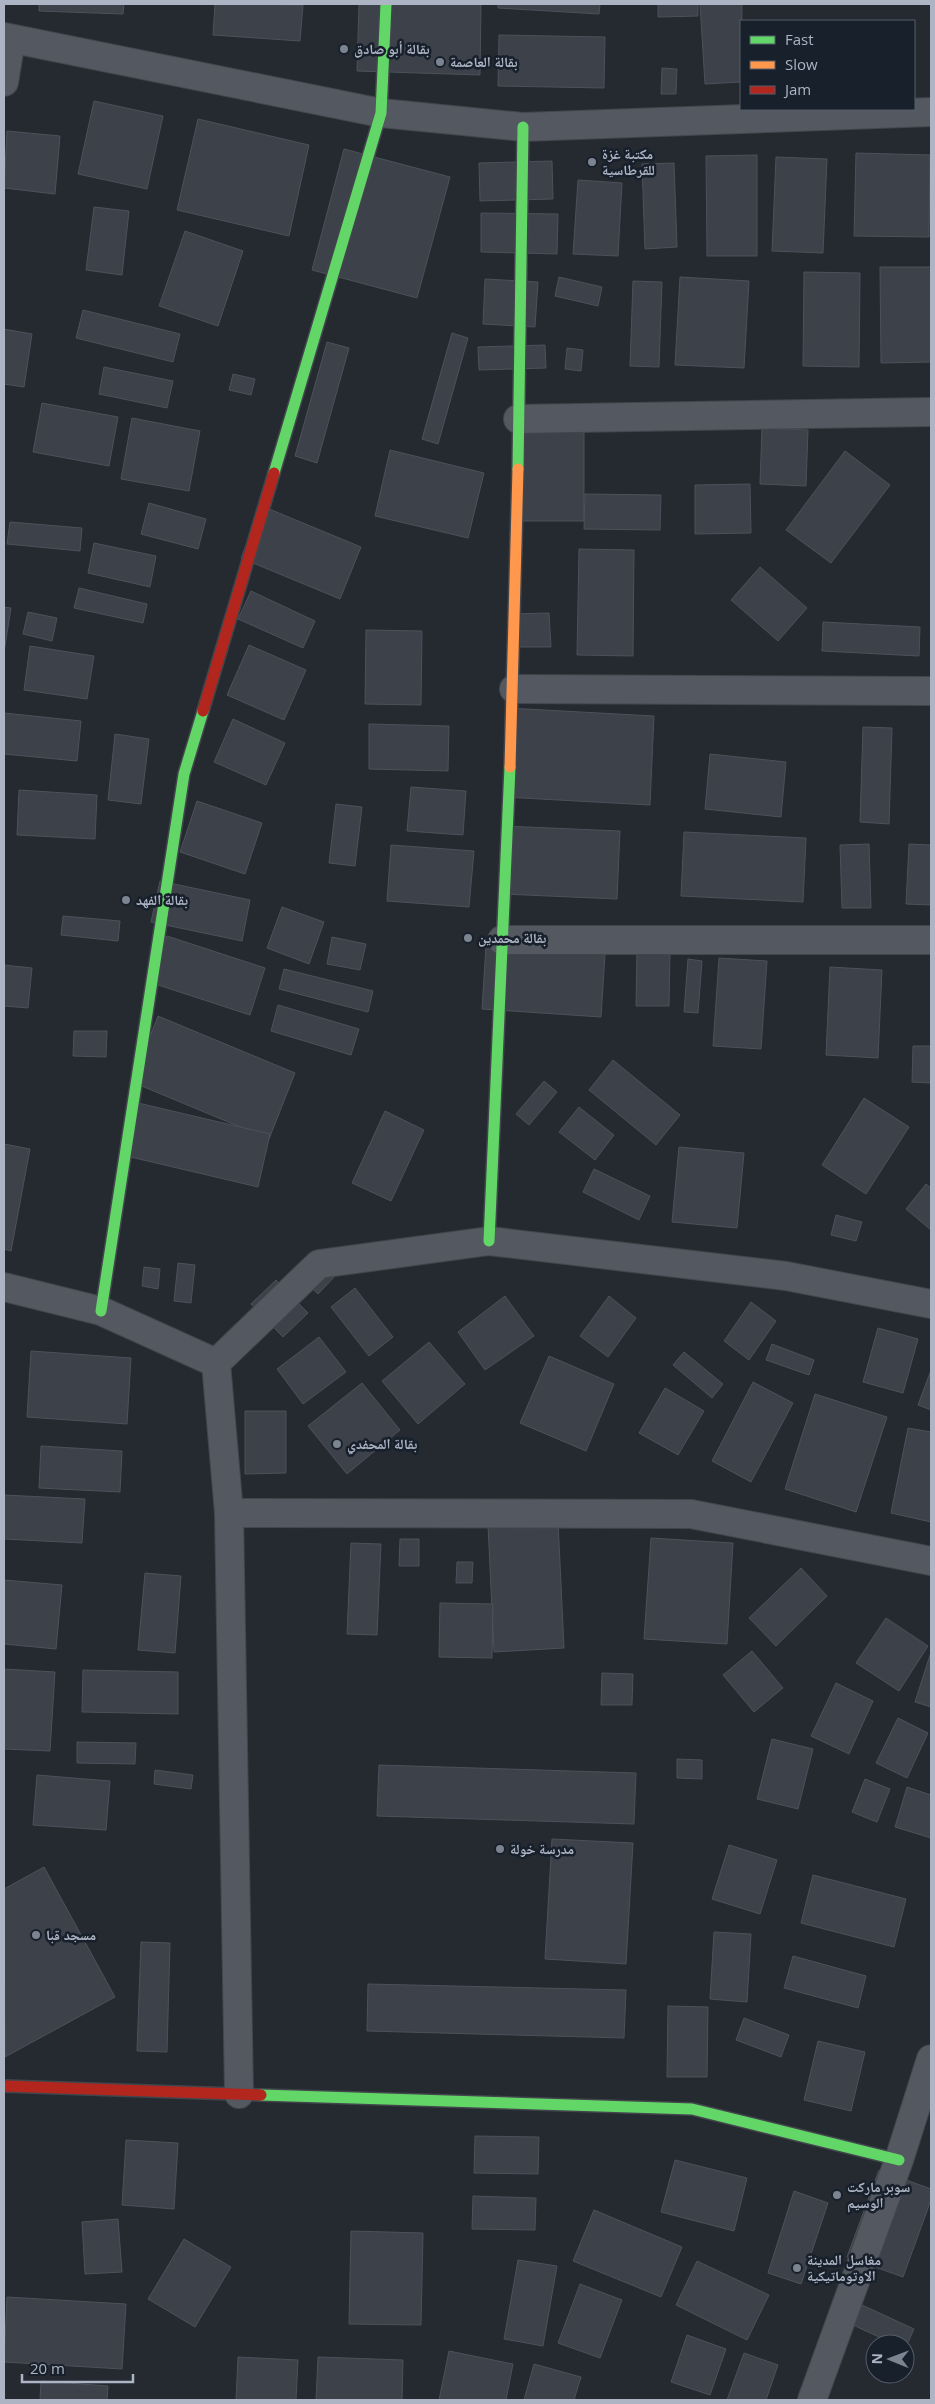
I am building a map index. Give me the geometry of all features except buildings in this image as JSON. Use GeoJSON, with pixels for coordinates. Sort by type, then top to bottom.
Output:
{"type":"FeatureCollection","features":[{"type":"Feature","properties":{"kind":"street"},"geometry":{"type":"LineString","coordinates":[[101,1311],[184,774],[381,113],[386,4]]}},
{"type":"Feature","properties":{"kind":"street"},"geometry":{"type":"LineString","coordinates":[[4,82],[8,38],[381,113],[523,127],[931,112]]}},
{"type":"Feature","properties":{"kind":"street"},"geometry":{"type":"LineString","coordinates":[[489,1241],[514,689],[523,127]]}},
{"type":"Feature","properties":{"kind":"street"},"geometry":{"type":"LineString","coordinates":[[518,418],[931,412]]}},
{"type":"Feature","properties":{"kind":"street"},"geometry":{"type":"LineString","coordinates":[[514,689],[931,691]]}},
{"type":"Feature","properties":{"kind":"street"},"geometry":{"type":"LineString","coordinates":[[502,940],[931,940]]}},
{"type":"Feature","properties":{"kind":"street"},"geometry":{"type":"LineString","coordinates":[[216,1363],[319,1264],[489,1241],[786,1276],[931,1304]]}},
{"type":"Feature","properties":{"kind":"street"},"geometry":{"type":"LineString","coordinates":[[4,1287],[101,1311],[216,1363]]}},
{"type":"Feature","properties":{"kind":"street"},"geometry":{"type":"LineString","coordinates":[[216,1363],[228,1513],[239,2094]]}},
{"type":"Feature","properties":{"kind":"street"},"geometry":{"type":"LineString","coordinates":[[228,1513],[691,1514],[931,1561]]}},
{"type":"Feature","properties":{"kind":"street"},"geometry":{"type":"LineString","coordinates":[[812,2400],[898,2160],[931,2059]]}},
{"type":"Feature","properties":{"kind":"street"},"geometry":{"type":"LineString","coordinates":[[4,2086],[692,2109],[898,2160]]}},
{"type":"Feature","properties":{"kind":"traffic: fast"},"geometry":{"type":"LineString","coordinates":[[274,473],[381,113],[386,4]]}},
{"type":"Feature","properties":{"kind":"traffic: fast"},"geometry":{"type":"LineString","coordinates":[[518,469],[523,127]]}},
{"type":"Feature","properties":{"kind":"traffic: fast"},"geometry":{"type":"LineString","coordinates":[[101,1311],[184,774],[203,711]]}},
{"type":"Feature","properties":{"kind":"traffic: fast"},"geometry":{"type":"LineString","coordinates":[[489,1241],[510,767]]}},
{"type":"Feature","properties":{"kind":"traffic: fast"},"geometry":{"type":"LineString","coordinates":[[261,2095],[692,2109],[899,2160]]}},
{"type":"Feature","properties":{"kind":"traffic: slow"},"geometry":{"type":"LineString","coordinates":[[510,767],[518,469]]}},
{"type":"Feature","properties":{"kind":"traffic: jam"},"geometry":{"type":"LineString","coordinates":[[203,711],[274,473]]}},
{"type":"Feature","properties":{"kind":"traffic: jam"},"geometry":{"type":"LineString","coordinates":[[4,2086],[261,2095]]}},
{"type":"Feature","properties":{"kind":"place","name":"بقالة أبو صادق"},"geometry":{"type":"Point","coordinates":[344,49]}},
{"type":"Feature","properties":{"kind":"place","name":"بقالة العاصمة"},"geometry":{"type":"Point","coordinates":[440,62]}},
{"type":"Feature","properties":{"kind":"place","name":"مكتبة غزة للقرطاسية"},"geometry":{"type":"Point","coordinates":[592,162]}},
{"type":"Feature","properties":{"kind":"place","name":"بقالة الفهد"},"geometry":{"type":"Point","coordinates":[126,900]}},
{"type":"Feature","properties":{"kind":"place","name":"بقالة محمدين"},"geometry":{"type":"Point","coordinates":[468,938]}},
{"type":"Feature","properties":{"kind":"place","name":"بقالة المحفدي"},"geometry":{"type":"Point","coordinates":[337,1444]}},
{"type":"Feature","properties":{"kind":"place","name":"مدرسة خولة"},"geometry":{"type":"Point","coordinates":[500,1849]}},
{"type":"Feature","properties":{"kind":"place","name":"مسجد قبا"},"geometry":{"type":"Point","coordinates":[36,1935]}},
{"type":"Feature","properties":{"kind":"place","name":"سوبر ماركت الوسيم"},"geometry":{"type":"Point","coordinates":[837,2195]}},
{"type":"Feature","properties":{"kind":"place","name":"مغاسل المدينة الاوتوماتيكية"},"geometry":{"type":"Point","coordinates":[797,2268]}}]}
